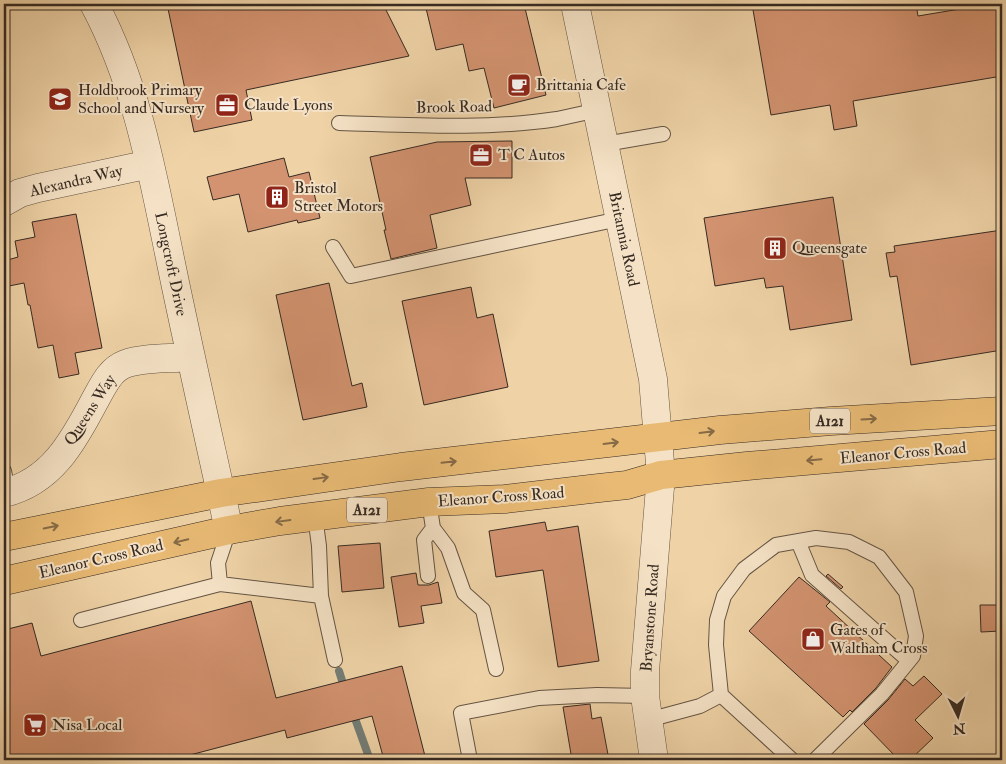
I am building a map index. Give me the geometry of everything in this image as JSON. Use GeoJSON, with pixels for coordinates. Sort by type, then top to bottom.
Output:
{"type":"FeatureCollection","features":[{"type":"Feature","properties":{"kind":"main road","name":"A121"},"geometry":{"type":"LineString","coordinates":[[4,537],[221,493],[401,467],[720,430],[831,421],[1002,411]]}},
{"type":"Feature","properties":{"kind":"main road","name":"Eleanor Cross Road"},"geometry":{"type":"LineString","coordinates":[[4,581],[229,530],[315,516],[429,502],[505,499],[571,492],[627,485],[661,475],[1002,444]]}},
{"type":"Feature","properties":{"kind":"street","name":"Longcroft Drive"},"geometry":{"type":"LineString","coordinates":[[94,4],[113,41],[131,88],[150,164],[190,357],[229,530]]}},
{"type":"Feature","properties":{"kind":"street","name":"Britannia Road"},"geometry":{"type":"LineString","coordinates":[[575,4],[651,369],[661,475]]}},
{"type":"Feature","properties":{"kind":"street","name":"Alexandra Way"},"geometry":{"type":"LineString","coordinates":[[4,202],[20,193],[38,188],[150,164]]}},
{"type":"Feature","properties":{"kind":"street","name":"Queens Way"},"geometry":{"type":"LineString","coordinates":[[5,485],[31,483],[40,477],[62,455],[81,426],[104,382],[124,364],[190,357]]}},
{"type":"Feature","properties":{"kind":"street","name":"Bryanstone Road"},"geometry":{"type":"LineString","coordinates":[[654,760],[646,708],[645,671],[661,475]]}},
{"type":"Feature","properties":{"kind":"lane","name":"Brook Road"},"geometry":{"type":"LineString","coordinates":[[339,124],[442,126],[513,123],[556,119],[598,110]]}},
{"type":"Feature","properties":{"kind":"lane"},"geometry":{"type":"LineString","coordinates":[[605,144],[663,134]]}},
{"type":"Feature","properties":{"kind":"lane"},"geometry":{"type":"LineString","coordinates":[[333,248],[351,276],[619,219]]}},
{"type":"Feature","properties":{"kind":"lane"},"geometry":{"type":"LineString","coordinates":[[429,502],[433,528],[448,548],[464,593],[483,610],[496,669]]}},
{"type":"Feature","properties":{"kind":"lane"},"geometry":{"type":"LineString","coordinates":[[315,516],[322,596],[335,660]]}},
{"type":"Feature","properties":{"kind":"lane"},"geometry":{"type":"LineString","coordinates":[[428,576],[424,540],[433,528]]}},
{"type":"Feature","properties":{"kind":"lane"},"geometry":{"type":"LineString","coordinates":[[220,584],[218,563],[229,530]]}},
{"type":"Feature","properties":{"kind":"lane"},"geometry":{"type":"LineString","coordinates":[[792,760],[721,696],[716,645],[717,620],[724,596],[744,569],[776,545],[816,538],[849,542],[879,557],[906,592],[916,636],[913,656],[882,694],[815,760]]}},
{"type":"Feature","properties":{"kind":"lane"},"geometry":{"type":"LineString","coordinates":[[798,541],[812,575],[909,660]]}},
{"type":"Feature","properties":{"kind":"lane"},"geometry":{"type":"LineString","coordinates":[[81,620],[220,584],[322,596]]}},
{"type":"Feature","properties":{"kind":"lane"},"geometry":{"type":"LineString","coordinates":[[470,760],[461,713],[539,698],[597,695],[646,708],[700,706],[721,696]]}},
{"type":"Feature","properties":{"kind":"building"},"geometry":{"type":"Polygon","coordinates":[[[167,4],[383,4],[409,56],[246,90],[252,120],[194,132],[167,4]]]}},
{"type":"Feature","properties":{"kind":"building"},"geometry":{"type":"Polygon","coordinates":[[[425,4],[524,4],[546,95],[494,108],[484,68],[469,71],[463,44],[436,50],[425,4]]]}},
{"type":"Feature","properties":{"kind":"building"},"geometry":{"type":"Polygon","coordinates":[[[752,4],[916,4],[918,16],[990,4],[1002,4],[1002,76],[853,101],[857,126],[834,130],[830,105],[771,115],[752,4]]]}},
{"type":"Feature","properties":{"kind":"building"},"geometry":{"type":"Polygon","coordinates":[[[512,141],[512,178],[465,178],[471,205],[430,215],[437,248],[391,259],[370,157],[437,142],[512,141]]]}},
{"type":"Feature","properties":{"kind":"building","name":"Bristol Street Motors"},"geometry":{"type":"Polygon","coordinates":[[[284,158],[289,177],[309,172],[320,218],[298,223],[297,220],[248,232],[239,194],[213,200],[207,177],[284,158]]]}},
{"type":"Feature","properties":{"kind":"building","name":"Queensgate"},"geometry":{"type":"Polygon","coordinates":[[[833,197],[852,320],[790,330],[783,286],[766,288],[764,278],[715,286],[704,218],[833,197]]]}},
{"type":"Feature","properties":{"kind":"building"},"geometry":{"type":"Polygon","coordinates":[[[76,214],[102,348],[75,353],[79,374],[59,378],[53,345],[38,348],[24,283],[4,287],[4,261],[18,257],[15,241],[35,237],[32,222],[76,214]]]}},
{"type":"Feature","properties":{"kind":"building"},"geometry":{"type":"Polygon","coordinates":[[[1002,230],[1002,350],[911,365],[897,276],[890,277],[886,253],[895,252],[894,246],[1002,230]]]}},
{"type":"Feature","properties":{"kind":"building"},"geometry":{"type":"Polygon","coordinates":[[[329,283],[352,386],[362,383],[367,407],[303,420],[276,295],[329,283]]]}},
{"type":"Feature","properties":{"kind":"building"},"geometry":{"type":"Polygon","coordinates":[[[471,287],[477,318],[493,314],[508,387],[424,405],[402,301],[471,287]]]}},
{"type":"Feature","properties":{"kind":"building"},"geometry":{"type":"Polygon","coordinates":[[[545,522],[547,531],[578,526],[599,661],[558,667],[543,570],[496,577],[489,531],[545,522]]]}},
{"type":"Feature","properties":{"kind":"building"},"geometry":{"type":"Polygon","coordinates":[[[380,543],[384,588],[342,592],[338,546],[380,543]]]}},
{"type":"Feature","properties":{"kind":"building"},"geometry":{"type":"Polygon","coordinates":[[[416,573],[418,585],[429,585],[438,582],[442,603],[421,606],[424,623],[399,627],[391,577],[416,573]]]}},
{"type":"Feature","properties":{"kind":"building"},"geometry":{"type":"Polygon","coordinates":[[[828,574],[843,587],[841,589],[826,576],[828,574]]]}},
{"type":"Feature","properties":{"kind":"building"},"geometry":{"type":"Polygon","coordinates":[[[799,577],[830,602],[826,606],[892,667],[876,688],[852,712],[850,710],[843,717],[749,631],[799,577]]]}},
{"type":"Feature","properties":{"kind":"building"},"geometry":{"type":"Polygon","coordinates":[[[251,601],[276,698],[402,666],[426,760],[384,760],[372,716],[287,738],[285,730],[171,760],[6,760],[4,750],[4,630],[32,623],[41,656],[251,601]]]}},
{"type":"Feature","properties":{"kind":"building"},"geometry":{"type":"Polygon","coordinates":[[[980,605],[1001,605],[1001,631],[981,632],[980,605]]]}},
{"type":"Feature","properties":{"kind":"building"},"geometry":{"type":"Polygon","coordinates":[[[924,676],[942,694],[915,720],[933,738],[910,760],[899,760],[864,724],[888,700],[905,679],[913,686],[924,676]]]}},
{"type":"Feature","properties":{"kind":"building"},"geometry":{"type":"Polygon","coordinates":[[[590,704],[592,719],[601,717],[609,760],[572,760],[563,707],[590,704]]]}},
{"type":"Feature","properties":{"kind":"waterway"},"geometry":{"type":"LineString","coordinates":[[339,671],[345,690]]}},
{"type":"Feature","properties":{"kind":"waterway"},"geometry":{"type":"LineString","coordinates":[[353,713],[370,760]]}},
{"type":"Feature","properties":{"kind":"place","name":"Brittania Cafe"},"geometry":{"type":"Point","coordinates":[519,85]}},
{"type":"Feature","properties":{"kind":"place","name":"Holdbrook Primary School and Nursery"},"geometry":{"type":"Point","coordinates":[60,99]}},
{"type":"Feature","properties":{"kind":"place","name":"Claude Lyons"},"geometry":{"type":"Point","coordinates":[227,105]}},
{"type":"Feature","properties":{"kind":"place","name":"T C Autos"},"geometry":{"type":"Point","coordinates":[481,155]}},
{"type":"Feature","properties":{"kind":"place","name":"Bristol Street Motors"},"geometry":{"type":"Point","coordinates":[277,197]}},
{"type":"Feature","properties":{"kind":"place","name":"Queensgate"},"geometry":{"type":"Point","coordinates":[775,248]}},
{"type":"Feature","properties":{"kind":"place","name":"Gates of Waltham Cross"},"geometry":{"type":"Point","coordinates":[813,639]}},
{"type":"Feature","properties":{"kind":"place","name":"Nisa Local"},"geometry":{"type":"Point","coordinates":[35,725]}}]}
